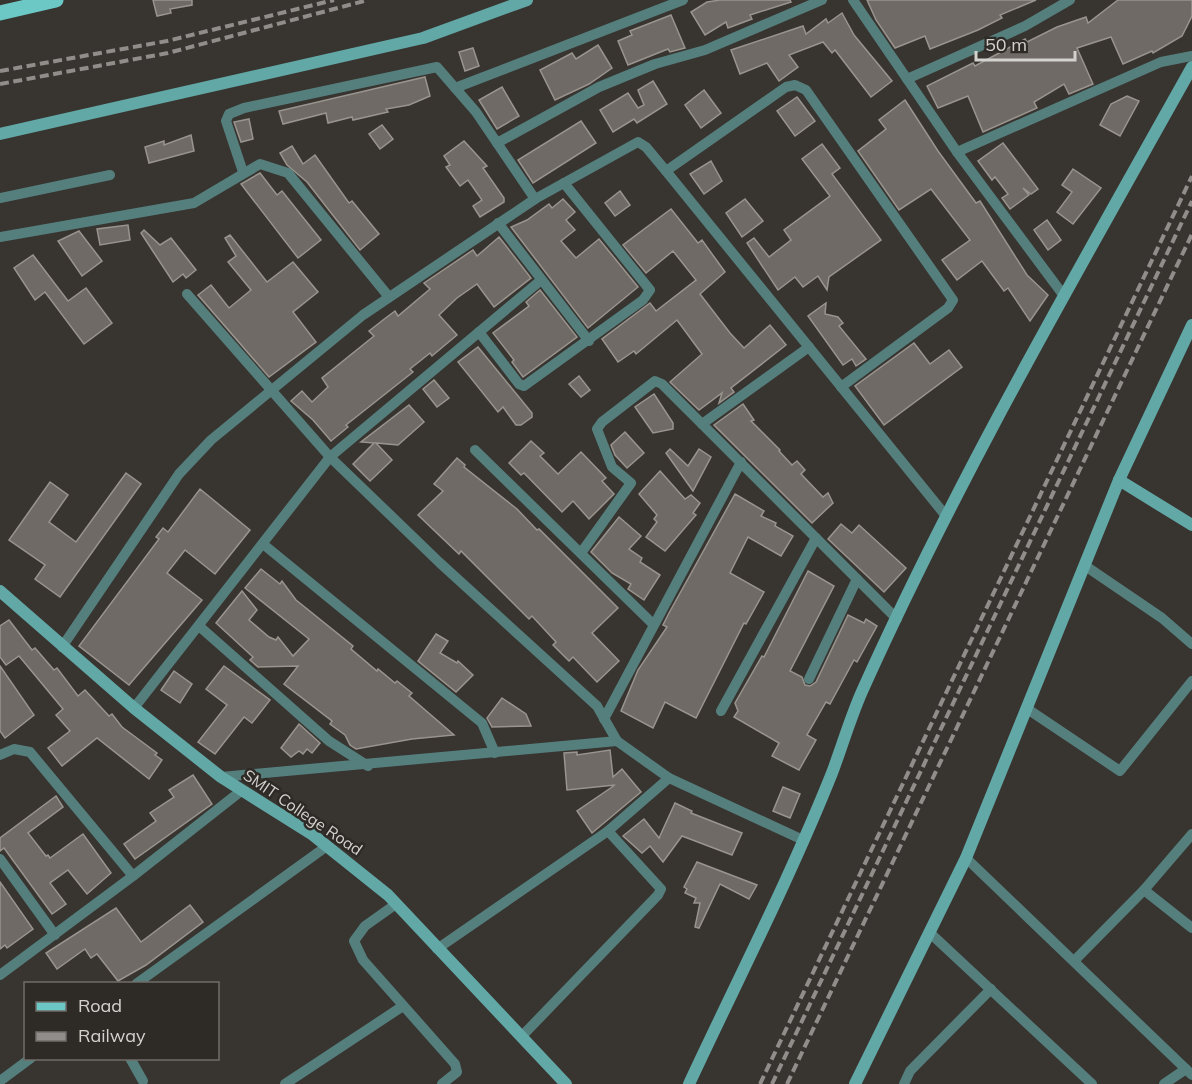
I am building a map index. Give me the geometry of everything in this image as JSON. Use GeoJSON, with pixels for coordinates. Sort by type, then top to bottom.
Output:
{"type":"FeatureCollection","features":[{"type":"Feature","properties":{"kind":"main road"},"geometry":{"type":"LineString","coordinates":[[0,13],[56,0]]}},
{"type":"Feature","properties":{"kind":"main road"},"geometry":{"type":"LineString","coordinates":[[0,134],[423,38],[527,0]]}},
{"type":"Feature","properties":{"kind":"main road"},"geometry":{"type":"LineString","coordinates":[[690,1084],[803,840],[832,772],[862,689],[946,516],[1064,296],[1192,67]]}},
{"type":"Feature","properties":{"kind":"main road"},"geometry":{"type":"LineString","coordinates":[[855,1084],[966,858],[1119,480],[1192,325]]}},
{"type":"Feature","properties":{"kind":"main road"},"geometry":{"type":"LineString","coordinates":[[1119,480],[1192,525]]}},
{"type":"Feature","properties":{"kind":"main road","name":"SMIT College Road"},"geometry":{"type":"LineString","coordinates":[[0,591],[134,708],[221,777],[327,846],[396,904],[566,1084]]}},
{"type":"Feature","properties":{"kind":"street"},"geometry":{"type":"LineString","coordinates":[[455,88],[683,0]]}},
{"type":"Feature","properties":{"kind":"street"},"geometry":{"type":"LineString","coordinates":[[497,143],[599,87],[655,64],[705,50],[822,0]]}},
{"type":"Feature","properties":{"kind":"street"},"geometry":{"type":"LineString","coordinates":[[853,0],[957,152],[1064,296]]}},
{"type":"Feature","properties":{"kind":"street"},"geometry":{"type":"LineString","coordinates":[[907,79],[1025,26],[1070,0]]}},
{"type":"Feature","properties":{"kind":"street"},"geometry":{"type":"LineString","coordinates":[[957,152],[1161,62],[1192,56]]}},
{"type":"Feature","properties":{"kind":"street"},"geometry":{"type":"LineString","coordinates":[[243,172],[226,121],[229,114],[244,108],[437,67],[497,143],[535,199]]}},
{"type":"Feature","properties":{"kind":"street"},"geometry":{"type":"LineString","coordinates":[[666,171],[786,87],[795,84],[806,90],[953,300],[948,308],[841,387]]}},
{"type":"Feature","properties":{"kind":"street"},"geometry":{"type":"LineString","coordinates":[[62,647],[179,474],[211,440],[363,315],[535,199],[638,142],[646,147],[666,171],[946,516]]}},
{"type":"Feature","properties":{"kind":"street"},"geometry":{"type":"LineString","coordinates":[[0,237],[194,203],[260,164],[288,173],[389,297]]}},
{"type":"Feature","properties":{"kind":"street"},"geometry":{"type":"LineString","coordinates":[[0,198],[110,175]]}},
{"type":"Feature","properties":{"kind":"street"},"geometry":{"type":"LineString","coordinates":[[479,332],[519,384],[524,386],[643,300],[650,290],[564,183]]}},
{"type":"Feature","properties":{"kind":"street"},"geometry":{"type":"LineString","coordinates":[[498,224],[540,281],[589,340]]}},
{"type":"Feature","properties":{"kind":"street"},"geometry":{"type":"LineString","coordinates":[[134,708],[330,457],[540,281]]}},
{"type":"Feature","properties":{"kind":"street"},"geometry":{"type":"LineString","coordinates":[[187,294],[330,457],[440,563],[597,706],[617,741],[669,778],[803,840]]}},
{"type":"Feature","properties":{"kind":"street"},"geometry":{"type":"LineString","coordinates":[[702,424],[809,347]]}},
{"type":"Feature","properties":{"kind":"street"},"geometry":{"type":"LineString","coordinates":[[581,553],[631,483],[612,467],[597,429],[602,422],[655,381],[662,384],[897,619]]}},
{"type":"Feature","properties":{"kind":"street"},"geometry":{"type":"LineString","coordinates":[[475,450],[653,624]]}},
{"type":"Feature","properties":{"kind":"street"},"geometry":{"type":"LineString","coordinates":[[604,719],[741,462]]}},
{"type":"Feature","properties":{"kind":"street"},"geometry":{"type":"LineString","coordinates":[[721,711],[816,538]]}},
{"type":"Feature","properties":{"kind":"street"},"geometry":{"type":"LineString","coordinates":[[262,544],[482,723],[495,753]]}},
{"type":"Feature","properties":{"kind":"street"},"geometry":{"type":"LineString","coordinates":[[1084,565],[1162,618],[1192,644]]}},
{"type":"Feature","properties":{"kind":"street"},"geometry":{"type":"LineString","coordinates":[[809,679],[857,579]]}},
{"type":"Feature","properties":{"kind":"street"},"geometry":{"type":"LineString","coordinates":[[199,626],[329,741],[369,766]]}},
{"type":"Feature","properties":{"kind":"street"},"geometry":{"type":"LineString","coordinates":[[1026,708],[1120,771],[1192,681]]}},
{"type":"Feature","properties":{"kind":"street"},"geometry":{"type":"LineString","coordinates":[[221,777],[369,766],[617,741]]}},
{"type":"Feature","properties":{"kind":"street"},"geometry":{"type":"LineString","coordinates":[[0,755],[14,749],[30,752],[133,876]]}},
{"type":"Feature","properties":{"kind":"street"},"geometry":{"type":"LineString","coordinates":[[437,949],[608,831],[669,778]]}},
{"type":"Feature","properties":{"kind":"street"},"geometry":{"type":"LineString","coordinates":[[0,975],[133,876],[241,791]]}},
{"type":"Feature","properties":{"kind":"street"},"geometry":{"type":"LineString","coordinates":[[522,1036],[658,895],[661,889],[608,831]]}},
{"type":"Feature","properties":{"kind":"street"},"geometry":{"type":"LineString","coordinates":[[1074,962],[1144,890],[1192,834]]}},
{"type":"Feature","properties":{"kind":"street"},"geometry":{"type":"LineString","coordinates":[[139,982],[327,846]]}},
{"type":"Feature","properties":{"kind":"street"},"geometry":{"type":"LineString","coordinates":[[966,858],[1189,1072],[1164,1084]]}},
{"type":"Feature","properties":{"kind":"street"},"geometry":{"type":"LineString","coordinates":[[0,859],[55,934]]}},
{"type":"Feature","properties":{"kind":"street"},"geometry":{"type":"LineString","coordinates":[[1144,890],[1192,928]]}},
{"type":"Feature","properties":{"kind":"street"},"geometry":{"type":"LineString","coordinates":[[396,904],[365,926],[354,940],[363,960],[455,1064],[457,1072],[442,1084]]}},
{"type":"Feature","properties":{"kind":"street"},"geometry":{"type":"LineString","coordinates":[[930,932],[1092,1084]]}},
{"type":"Feature","properties":{"kind":"street"},"geometry":{"type":"LineString","coordinates":[[904,1084],[910,1071],[991,989]]}},
{"type":"Feature","properties":{"kind":"street"},"geometry":{"type":"LineString","coordinates":[[285,1084],[404,1006]]}},
{"type":"Feature","properties":{"kind":"street"},"geometry":{"type":"LineString","coordinates":[[0,1081],[30,1060]]}},
{"type":"Feature","properties":{"kind":"street"},"geometry":{"type":"LineString","coordinates":[[130,1060],[142,1083]]}},
{"type":"Feature","properties":{"kind":"building"},"geometry":{"type":"Polygon","coordinates":[[[153,0],[192,0],[192,5],[170,9],[171,13],[157,16],[153,0]]]}},
{"type":"Feature","properties":{"kind":"building"},"geometry":{"type":"Polygon","coordinates":[[[790,0],[791,2],[750,15],[752,19],[728,28],[726,22],[705,35],[691,12],[707,2],[790,0]]]}},
{"type":"Feature","properties":{"kind":"building"},"geometry":{"type":"Polygon","coordinates":[[[867,0],[1036,0],[1000,15],[1002,18],[978,30],[930,49],[925,36],[895,48],[876,20],[867,0]]]}},
{"type":"Feature","properties":{"kind":"building"},"geometry":{"type":"Polygon","coordinates":[[[1118,0],[1192,0],[1192,16],[1182,36],[1153,53],[1152,51],[1123,64],[1111,37],[1077,48],[1093,84],[1069,94],[1064,84],[1034,102],[1037,108],[983,132],[968,96],[938,108],[927,86],[973,63],[975,66],[1025,39],[1027,42],[1057,27],[1086,17],[1088,23],[1118,0]]]}},
{"type":"Feature","properties":{"kind":"building"},"geometry":{"type":"Polygon","coordinates":[[[842,13],[854,35],[892,81],[871,97],[835,50],[832,53],[823,42],[789,55],[798,67],[779,81],[767,63],[740,74],[731,50],[803,26],[806,34],[826,19],[828,23],[842,13]]]}},
{"type":"Feature","properties":{"kind":"building"},"geometry":{"type":"Polygon","coordinates":[[[671,15],[685,48],[670,52],[668,49],[628,65],[618,41],[632,35],[630,31],[671,15]]]}},
{"type":"Feature","properties":{"kind":"building"},"geometry":{"type":"Polygon","coordinates":[[[598,45],[612,68],[589,84],[555,100],[540,70],[572,53],[576,59],[598,45]]]}},
{"type":"Feature","properties":{"kind":"building"},"geometry":{"type":"Polygon","coordinates":[[[473,48],[479,66],[465,71],[459,52],[473,48]]]}},
{"type":"Feature","properties":{"kind":"building"},"geometry":{"type":"Polygon","coordinates":[[[425,77],[430,96],[409,105],[386,109],[388,112],[328,123],[326,113],[283,124],[279,111],[425,77]]]}},
{"type":"Feature","properties":{"kind":"building"},"geometry":{"type":"Polygon","coordinates":[[[653,81],[667,104],[637,123],[634,119],[613,132],[600,110],[628,93],[638,108],[644,105],[638,90],[653,81]]]}},
{"type":"Feature","properties":{"kind":"building"},"geometry":{"type":"Polygon","coordinates":[[[502,87],[519,116],[497,129],[479,100],[502,87]]]}},
{"type":"Feature","properties":{"kind":"building"},"geometry":{"type":"Polygon","coordinates":[[[704,90],[721,113],[701,128],[685,105],[704,90]]]}},
{"type":"Feature","properties":{"kind":"building"},"geometry":{"type":"Polygon","coordinates":[[[1127,96],[1139,101],[1120,136],[1100,125],[1111,104],[1127,96]]]}},
{"type":"Feature","properties":{"kind":"building"},"geometry":{"type":"Polygon","coordinates":[[[797,97],[815,121],[795,136],[777,111],[797,97]]]}},
{"type":"Feature","properties":{"kind":"building"},"geometry":{"type":"Polygon","coordinates":[[[905,100],[976,203],[980,201],[1027,275],[1048,295],[1030,321],[1008,288],[1004,291],[982,261],[957,280],[942,260],[970,240],[931,189],[899,210],[858,151],[886,129],[879,120],[905,100]]]}},
{"type":"Feature","properties":{"kind":"building"},"geometry":{"type":"Polygon","coordinates":[[[249,119],[253,139],[241,142],[234,122],[249,119]]]}},
{"type":"Feature","properties":{"kind":"building"},"geometry":{"type":"Polygon","coordinates":[[[581,121],[596,143],[533,183],[518,160],[581,121]]]}},
{"type":"Feature","properties":{"kind":"building"},"geometry":{"type":"Polygon","coordinates":[[[382,125],[393,139],[380,149],[369,134],[382,125]]]}},
{"type":"Feature","properties":{"kind":"building"},"geometry":{"type":"Polygon","coordinates":[[[191,135],[194,151],[149,163],[145,147],[164,141],[164,145],[191,135]]]}},
{"type":"Feature","properties":{"kind":"building"},"geometry":{"type":"Polygon","coordinates":[[[464,141],[487,166],[483,168],[504,198],[504,202],[480,217],[473,206],[482,200],[468,180],[460,186],[446,167],[450,165],[444,156],[464,141]]]}},
{"type":"Feature","properties":{"kind":"building"},"geometry":{"type":"Polygon","coordinates":[[[1003,143],[1038,189],[1031,194],[1023,188],[1029,195],[1010,209],[1002,198],[1008,194],[995,177],[992,180],[978,161],[1003,143]]]}},
{"type":"Feature","properties":{"kind":"building"},"geometry":{"type":"Polygon","coordinates":[[[822,144],[840,168],[832,174],[881,240],[829,277],[827,290],[818,276],[803,287],[795,277],[778,290],[747,243],[754,238],[769,257],[791,240],[784,230],[830,196],[802,159],[822,144]]]}},
{"type":"Feature","properties":{"kind":"building"},"geometry":{"type":"Polygon","coordinates":[[[292,146],[303,164],[315,155],[349,203],[352,201],[379,234],[360,250],[307,182],[287,165],[280,153],[292,146]]]}},
{"type":"Feature","properties":{"kind":"building"},"geometry":{"type":"Polygon","coordinates":[[[711,161],[722,181],[704,194],[690,174],[711,161]]]}},
{"type":"Feature","properties":{"kind":"building"},"geometry":{"type":"Polygon","coordinates":[[[1073,169],[1101,188],[1073,224],[1057,212],[1072,192],[1062,185],[1073,169]]]}},
{"type":"Feature","properties":{"kind":"building"},"geometry":{"type":"Polygon","coordinates":[[[260,173],[277,195],[282,191],[321,240],[298,258],[241,184],[260,173]]]}},
{"type":"Feature","properties":{"kind":"building"},"geometry":{"type":"Polygon","coordinates":[[[620,191],[630,205],[615,216],[605,203],[620,191]]]}},
{"type":"Feature","properties":{"kind":"building"},"geometry":{"type":"Polygon","coordinates":[[[563,199],[575,212],[566,220],[575,230],[561,241],[576,258],[599,239],[638,287],[588,328],[511,227],[527,220],[549,204],[552,208],[563,199]]]}},
{"type":"Feature","properties":{"kind":"building"},"geometry":{"type":"Polygon","coordinates":[[[745,199],[763,221],[742,237],[726,213],[745,199]]]}},
{"type":"Feature","properties":{"kind":"building"},"geometry":{"type":"Polygon","coordinates":[[[671,209],[698,243],[702,240],[725,272],[700,294],[730,333],[744,348],[770,325],[786,345],[731,388],[734,392],[719,403],[722,393],[699,410],[670,382],[702,354],[677,320],[636,354],[634,351],[618,362],[602,339],[650,303],[656,311],[696,280],[673,251],[646,273],[623,245],[671,209]]]}},
{"type":"Feature","properties":{"kind":"building"},"geometry":{"type":"Polygon","coordinates":[[[1047,220],[1061,240],[1048,250],[1034,230],[1047,220]]]}},
{"type":"Feature","properties":{"kind":"building"},"geometry":{"type":"Polygon","coordinates":[[[128,225],[130,240],[100,245],[97,229],[128,225]]]}},
{"type":"Feature","properties":{"kind":"building"},"geometry":{"type":"Polygon","coordinates":[[[144,230],[160,245],[171,238],[196,270],[186,278],[183,274],[173,282],[141,233],[144,230]]]}},
{"type":"Feature","properties":{"kind":"building"},"geometry":{"type":"Polygon","coordinates":[[[79,231],[102,261],[82,276],[58,241],[79,231]]]}},
{"type":"Feature","properties":{"kind":"building"},"geometry":{"type":"Polygon","coordinates":[[[230,235],[267,282],[293,262],[318,292],[293,312],[316,342],[269,377],[198,295],[211,285],[229,308],[251,290],[228,262],[236,256],[225,238],[230,235]]]}},
{"type":"Feature","properties":{"kind":"building"},"geometry":{"type":"Polygon","coordinates":[[[499,237],[531,278],[494,307],[477,284],[457,298],[439,315],[457,335],[432,356],[430,353],[410,369],[413,372],[346,425],[348,427],[331,441],[313,420],[291,401],[302,391],[312,402],[328,387],[322,378],[374,336],[369,331],[395,311],[398,316],[430,289],[424,283],[473,250],[477,256],[499,237]]]}},
{"type":"Feature","properties":{"kind":"building"},"geometry":{"type":"Polygon","coordinates":[[[33,255],[68,301],[86,288],[112,323],[84,344],[45,292],[35,300],[14,268],[33,255]]]}},
{"type":"Feature","properties":{"kind":"building"},"geometry":{"type":"Polygon","coordinates":[[[540,290],[577,337],[523,377],[512,362],[514,360],[493,333],[529,306],[526,302],[540,290]]]}},
{"type":"Feature","properties":{"kind":"building"},"geometry":{"type":"Polygon","coordinates":[[[826,303],[825,314],[838,317],[843,323],[839,326],[866,359],[856,366],[852,359],[843,365],[808,316],[826,303]]]}},
{"type":"Feature","properties":{"kind":"building"},"geometry":{"type":"Polygon","coordinates":[[[914,343],[930,364],[949,350],[962,367],[884,425],[855,386],[914,343]]]}},
{"type":"Feature","properties":{"kind":"building"},"geometry":{"type":"Polygon","coordinates":[[[478,347],[532,413],[532,417],[521,425],[516,425],[503,407],[498,412],[458,362],[478,347]]]}},
{"type":"Feature","properties":{"kind":"building"},"geometry":{"type":"Polygon","coordinates":[[[579,376],[590,390],[581,397],[569,384],[579,376]]]}},
{"type":"Feature","properties":{"kind":"building"},"geometry":{"type":"Polygon","coordinates":[[[434,380],[449,398],[437,407],[423,389],[434,380]]]}},
{"type":"Feature","properties":{"kind":"building"},"geometry":{"type":"Polygon","coordinates":[[[654,394],[673,423],[673,429],[653,433],[635,407],[654,394]]]}},
{"type":"Feature","properties":{"kind":"building"},"geometry":{"type":"Polygon","coordinates":[[[743,404],[754,420],[751,421],[792,465],[797,461],[805,470],[801,474],[823,497],[828,493],[833,503],[812,523],[714,425],[743,404]]]}},
{"type":"Feature","properties":{"kind":"building"},"geometry":{"type":"Polygon","coordinates":[[[409,405],[424,422],[398,445],[376,443],[392,460],[370,481],[353,464],[374,443],[361,442],[409,405]]]}},
{"type":"Feature","properties":{"kind":"building"},"geometry":{"type":"Polygon","coordinates":[[[625,432],[644,453],[627,468],[615,455],[611,445],[625,432]]]}},
{"type":"Feature","properties":{"kind":"building"},"geometry":{"type":"Polygon","coordinates":[[[531,441],[544,453],[540,456],[558,474],[581,452],[606,478],[602,481],[614,494],[589,519],[573,501],[562,512],[524,473],[521,475],[509,463],[531,441]]]}},
{"type":"Feature","properties":{"kind":"building"},"geometry":{"type":"Polygon","coordinates":[[[670,449],[688,466],[699,449],[711,457],[693,491],[666,453],[670,449]]]}},
{"type":"Feature","properties":{"kind":"building"},"geometry":{"type":"Polygon","coordinates":[[[457,458],[465,465],[464,467],[517,509],[537,530],[539,529],[618,608],[592,633],[619,661],[597,682],[573,657],[569,661],[553,645],[556,642],[532,616],[529,619],[461,551],[459,554],[418,515],[443,491],[434,484],[457,458]]]}},
{"type":"Feature","properties":{"kind":"building"},"geometry":{"type":"Polygon","coordinates":[[[660,471],[685,499],[691,495],[700,503],[693,513],[696,515],[665,551],[646,537],[657,522],[654,519],[657,515],[639,494],[660,471]]]}},
{"type":"Feature","properties":{"kind":"building"},"geometry":{"type":"Polygon","coordinates":[[[126,473],[141,484],[60,597],[35,579],[45,565],[9,540],[50,482],[68,495],[49,522],[76,542],[126,473]]]}},
{"type":"Feature","properties":{"kind":"building"},"geometry":{"type":"Polygon","coordinates":[[[200,489],[250,530],[215,574],[185,550],[167,573],[202,600],[129,685],[79,646],[159,539],[156,537],[163,528],[168,532],[200,489]]]}},
{"type":"Feature","properties":{"kind":"building"},"geometry":{"type":"Polygon","coordinates":[[[735,494],[764,511],[761,516],[776,523],[775,526],[793,536],[781,556],[748,537],[730,573],[764,592],[746,624],[744,623],[696,718],[665,702],[653,728],[621,711],[638,670],[667,627],[663,625],[669,613],[735,494]]]}},
{"type":"Feature","properties":{"kind":"building"},"geometry":{"type":"Polygon","coordinates":[[[619,517],[641,536],[629,549],[642,558],[640,562],[660,575],[644,600],[628,589],[631,584],[612,573],[591,552],[619,517]]]}},
{"type":"Feature","properties":{"kind":"building"},"geometry":{"type":"Polygon","coordinates":[[[841,524],[852,533],[859,525],[906,568],[884,592],[828,539],[841,524]]]}},
{"type":"Feature","properties":{"kind":"building"},"geometry":{"type":"Polygon","coordinates":[[[261,569],[280,584],[282,581],[296,600],[353,646],[351,649],[377,671],[378,669],[412,693],[409,696],[454,735],[412,739],[356,749],[350,745],[345,735],[330,724],[332,721],[284,684],[298,666],[258,667],[250,660],[253,657],[216,623],[242,591],[257,610],[249,620],[269,637],[276,640],[278,637],[293,656],[309,639],[245,588],[261,569]]]}},
{"type":"Feature","properties":{"kind":"building"},"geometry":{"type":"Polygon","coordinates":[[[808,571],[834,586],[790,671],[802,677],[805,685],[810,686],[816,682],[848,615],[864,623],[866,619],[877,626],[857,662],[854,660],[830,704],[826,702],[807,735],[816,740],[799,770],[772,756],[779,743],[734,717],[738,711],[735,703],[762,656],[764,657],[808,571]]]}},
{"type":"Feature","properties":{"kind":"building"},"geometry":{"type":"Polygon","coordinates":[[[9,620],[32,650],[35,648],[54,670],[57,668],[78,696],[85,690],[109,716],[112,714],[122,727],[157,753],[155,755],[162,760],[149,779],[97,738],[62,766],[48,748],[70,731],[56,715],[63,709],[19,656],[6,665],[0,657],[0,626],[9,620]]]}},
{"type":"Feature","properties":{"kind":"building"},"geometry":{"type":"Polygon","coordinates":[[[436,634],[448,641],[440,653],[457,663],[458,661],[473,675],[456,692],[418,661],[436,634]]]}},
{"type":"Feature","properties":{"kind":"building"},"geometry":{"type":"Polygon","coordinates":[[[0,666],[34,715],[5,738],[0,731],[0,666]]]}},
{"type":"Feature","properties":{"kind":"building"},"geometry":{"type":"Polygon","coordinates":[[[224,666],[270,700],[252,723],[244,717],[215,754],[198,742],[227,705],[206,689],[224,666]]]}},
{"type":"Feature","properties":{"kind":"building"},"geometry":{"type":"Polygon","coordinates":[[[174,671],[192,684],[180,703],[161,690],[174,671]]]}},
{"type":"Feature","properties":{"kind":"building"},"geometry":{"type":"Polygon","coordinates":[[[502,698],[526,714],[531,726],[492,727],[487,718],[502,698]]]}},
{"type":"Feature","properties":{"kind":"building"},"geometry":{"type":"Polygon","coordinates":[[[299,724],[320,743],[312,753],[307,749],[303,754],[299,751],[291,757],[281,748],[299,724]]]}},
{"type":"Feature","properties":{"kind":"building"},"geometry":{"type":"Polygon","coordinates":[[[610,750],[613,777],[622,769],[641,792],[592,833],[577,811],[615,785],[567,790],[564,753],[577,752],[577,755],[610,750]]]}},
{"type":"Feature","properties":{"kind":"building"},"geometry":{"type":"Polygon","coordinates":[[[193,775],[212,804],[135,859],[124,844],[156,821],[150,813],[174,797],[169,790],[193,775]]]}},
{"type":"Feature","properties":{"kind":"building"},"geometry":{"type":"Polygon","coordinates":[[[783,787],[800,794],[790,818],[773,811],[783,787]]]}},
{"type":"Feature","properties":{"kind":"building"},"geometry":{"type":"Polygon","coordinates":[[[56,796],[63,807],[28,833],[50,858],[83,834],[111,873],[87,894],[68,870],[50,883],[66,904],[52,914],[4,848],[0,851],[0,838],[56,796]]]}},
{"type":"Feature","properties":{"kind":"building"},"geometry":{"type":"Polygon","coordinates":[[[675,803],[692,811],[691,813],[742,833],[732,855],[682,836],[663,862],[650,846],[642,853],[623,836],[644,819],[659,838],[675,803]]]}},
{"type":"Feature","properties":{"kind":"building"},"geometry":{"type":"Polygon","coordinates":[[[697,862],[757,885],[749,899],[720,884],[699,928],[695,927],[700,903],[694,903],[696,898],[685,893],[687,889],[684,887],[697,862]]]}},
{"type":"Feature","properties":{"kind":"building"},"geometry":{"type":"Polygon","coordinates":[[[0,882],[33,929],[7,948],[5,945],[0,949],[0,882]]]}},
{"type":"Feature","properties":{"kind":"building"},"geometry":{"type":"Polygon","coordinates":[[[190,905],[203,922],[146,965],[118,981],[97,954],[91,958],[85,949],[57,969],[46,953],[116,908],[141,942],[190,905]]]}},
{"type":"Feature","properties":{"kind":"railway"},"geometry":{"type":"LineString","coordinates":[[0,71],[167,41],[334,0]]}},
{"type":"Feature","properties":{"kind":"railway"},"geometry":{"type":"LineString","coordinates":[[0,84],[168,53],[368,0]]}},
{"type":"Feature","properties":{"kind":"railway"},"geometry":{"type":"LineString","coordinates":[[760,1084],[1192,176]]}},
{"type":"Feature","properties":{"kind":"railway"},"geometry":{"type":"LineString","coordinates":[[772,1084],[1192,201]]}},
{"type":"Feature","properties":{"kind":"railway"},"geometry":{"type":"LineString","coordinates":[[787,1084],[1192,234]]}}]}
